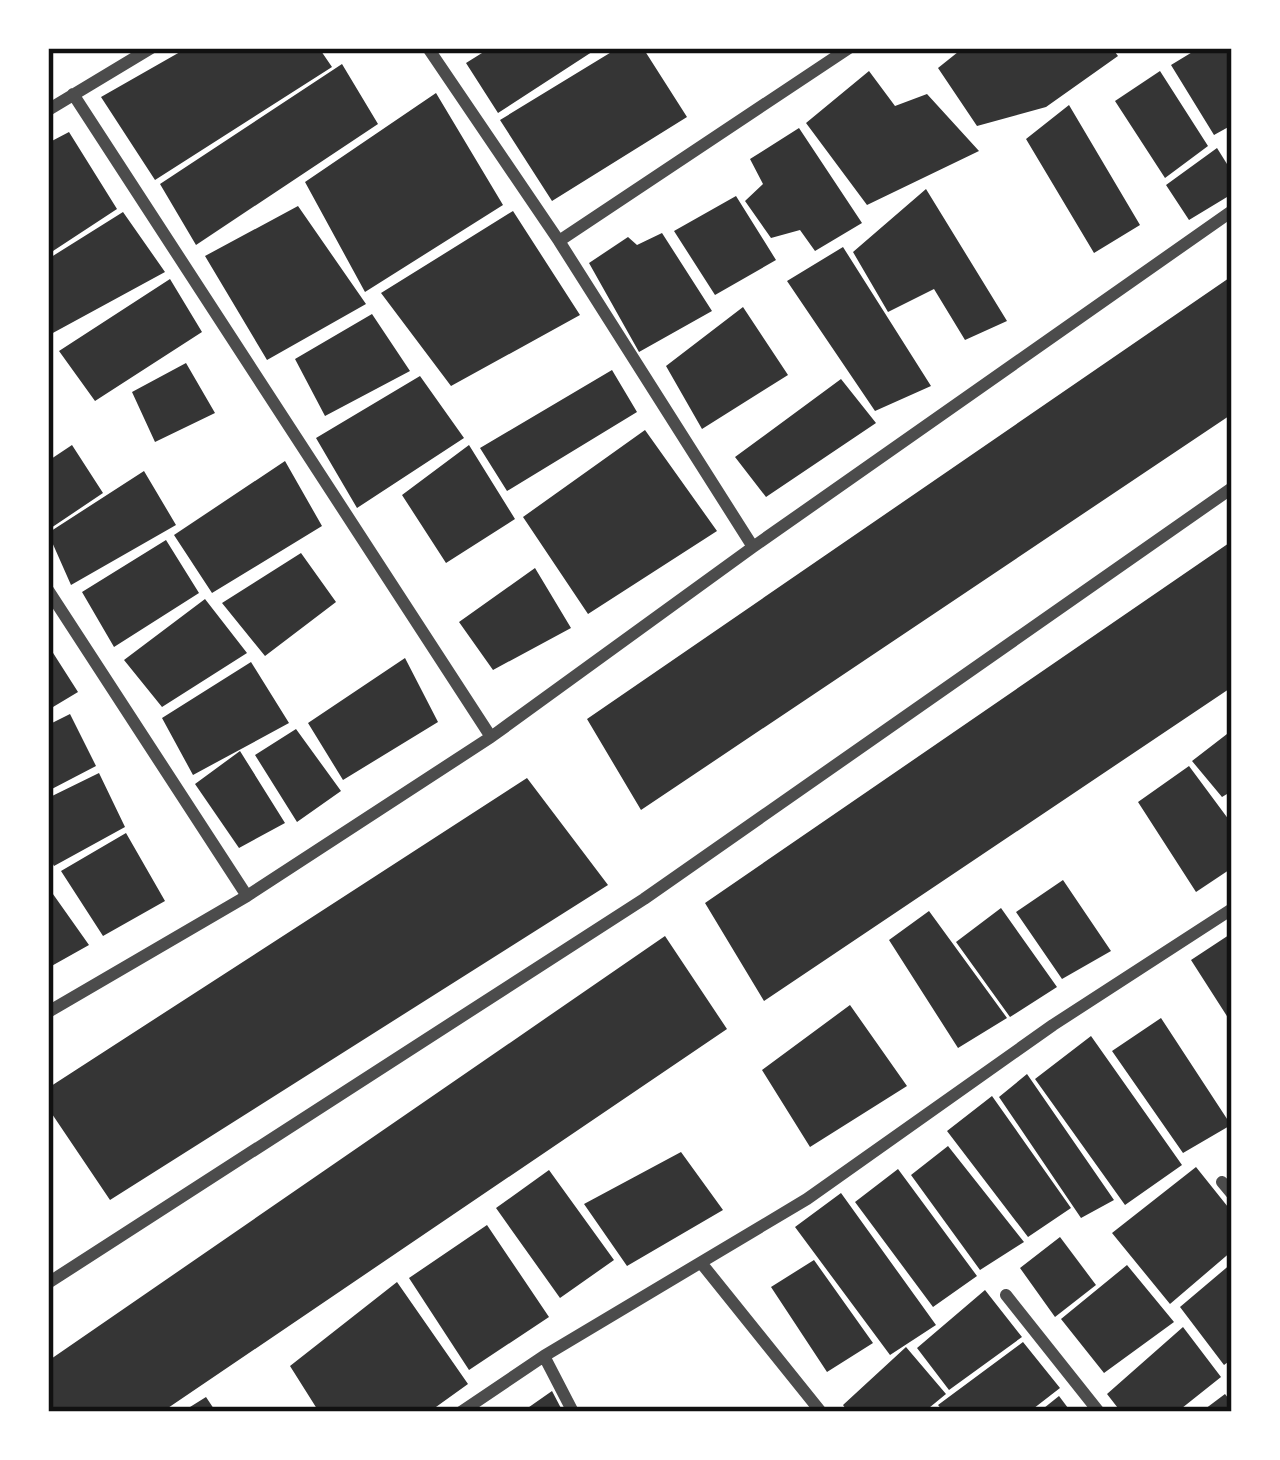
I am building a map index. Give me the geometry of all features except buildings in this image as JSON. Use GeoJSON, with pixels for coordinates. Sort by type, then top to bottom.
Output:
{"type":"FeatureCollection","features":[{"type":"Feature","properties":{"kind":"street"},"geometry":{"type":"LineString","coordinates":[[48,110],[151,48]]}},
{"type":"Feature","properties":{"kind":"street"},"geometry":{"type":"LineString","coordinates":[[428,48],[559,241],[753,547]]}},
{"type":"Feature","properties":{"kind":"street"},"geometry":{"type":"LineString","coordinates":[[559,241],[849,48]]}},
{"type":"Feature","properties":{"kind":"street"},"geometry":{"type":"LineString","coordinates":[[73,94],[491,736]]}},
{"type":"Feature","properties":{"kind":"street"},"geometry":{"type":"LineString","coordinates":[[48,1012],[247,896],[491,736],[1232,211]]}},
{"type":"Feature","properties":{"kind":"street"},"geometry":{"type":"LineString","coordinates":[[48,1283],[644,899],[1232,488]]}},
{"type":"Feature","properties":{"kind":"street"},"geometry":{"type":"LineString","coordinates":[[48,590],[247,896]]}},
{"type":"Feature","properties":{"kind":"street"},"geometry":{"type":"LineString","coordinates":[[461,1412],[544,1356],[808,1199],[1053,1025],[1232,909]]}},
{"type":"Feature","properties":{"kind":"street"},"geometry":{"type":"LineString","coordinates":[[1222,1182],[1232,1194]]}},
{"type":"Feature","properties":{"kind":"street"},"geometry":{"type":"LineString","coordinates":[[702,1264],[821,1412]]}},
{"type":"Feature","properties":{"kind":"street"},"geometry":{"type":"LineString","coordinates":[[1006,1295],[1099,1412]]}},
{"type":"Feature","properties":{"kind":"street"},"geometry":{"type":"LineString","coordinates":[[544,1356],[573,1412]]}}]}
